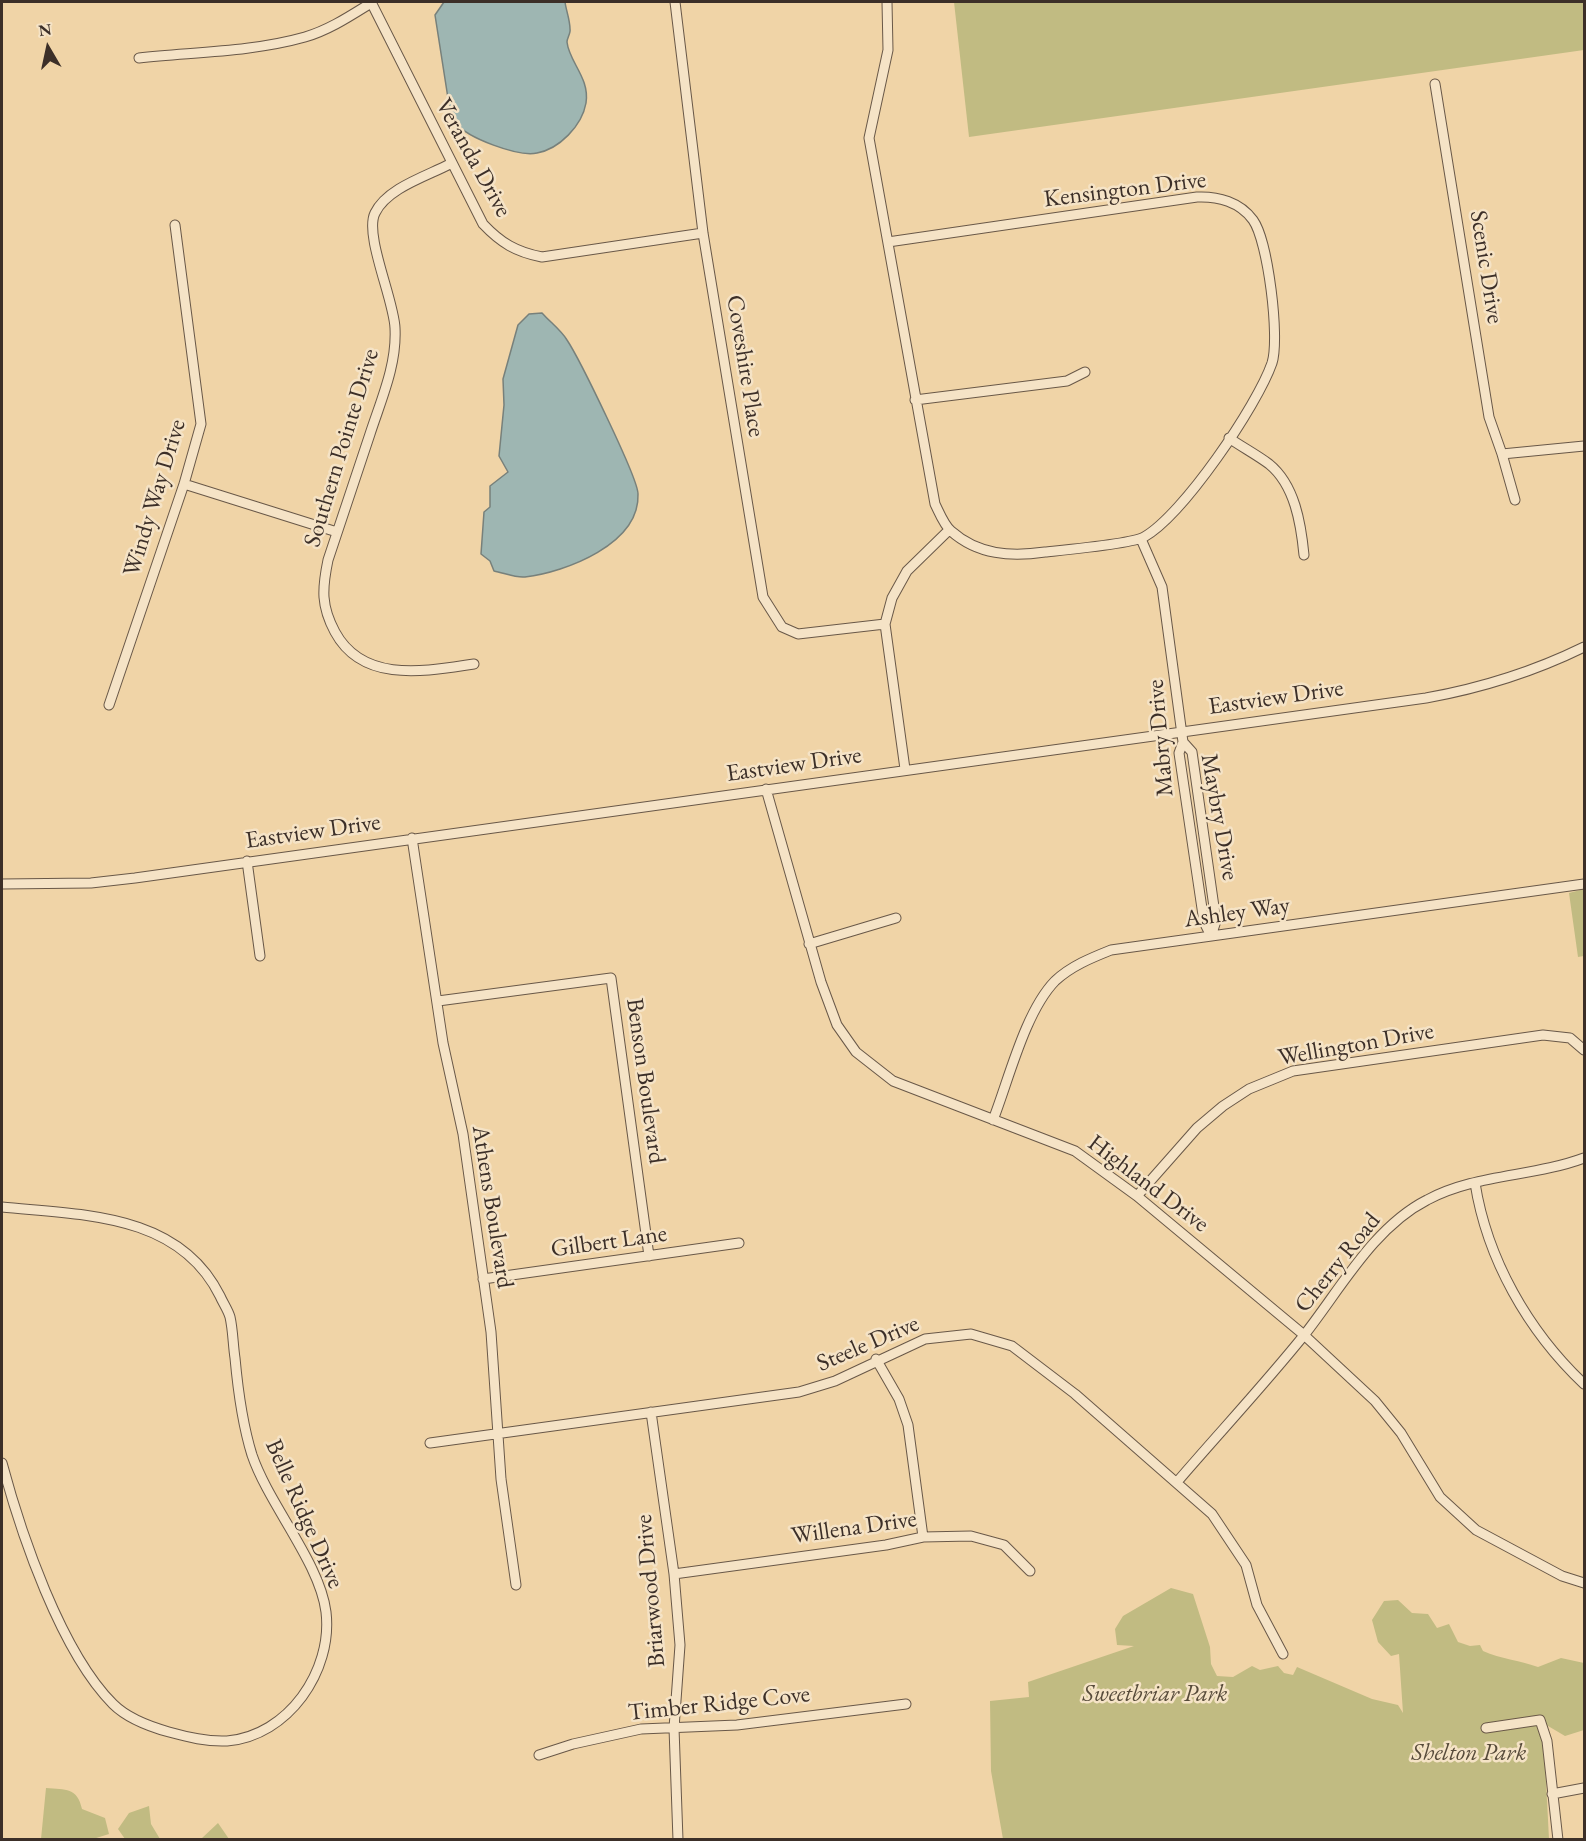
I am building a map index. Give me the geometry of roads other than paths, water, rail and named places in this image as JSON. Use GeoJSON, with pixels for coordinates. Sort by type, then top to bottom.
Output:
{"type":"FeatureCollection","features":[{"type":"Feature","properties":{"kind":"street","name":"Veranda Drive"},"geometry":{"type":"LineString","coordinates":[[371,2],[450,164],[483,224],[503,244],[523,254],[542,257],[704,233]]}},
{"type":"Feature","properties":{"kind":"street"},"geometry":{"type":"LineString","coordinates":[[139,58],[268,45],[307,36],[340,22],[371,2]]}},
{"type":"Feature","properties":{"kind":"street","name":"Coveshire Place"},"geometry":{"type":"LineString","coordinates":[[675,2],[704,233],[763,597],[782,627],[798,634],[885,624]]}},
{"type":"Feature","properties":{"kind":"street","name":"Kensington Drive"},"geometry":{"type":"LineString","coordinates":[[887,2],[888,50],[869,138],[934,504],[949,530],[973,546],[996,554],[1018,556],[1142,539],[1166,521],[1229,438],[1260,390],[1273,360],[1276,328],[1262,235],[1252,218],[1242,209],[1221,199],[1197,197],[888,242]]}},
{"type":"Feature","properties":{"kind":"street","name":"Scenic Drive"},"geometry":{"type":"LineString","coordinates":[[1435,84],[1489,417],[1515,500]]}},
{"type":"Feature","properties":{"kind":"street","name":"Southern Pointe Drive"},"geometry":{"type":"LineString","coordinates":[[450,164],[403,188],[382,202],[373,214],[372,236],[389,296],[395,328],[392,367],[322,588],[326,611],[341,644],[356,658],[380,668],[428,671],[474,664]]}},
{"type":"Feature","properties":{"kind":"street","name":"Windy Way Drive"},"geometry":{"type":"LineString","coordinates":[[109,705],[184,484],[201,424],[175,225]]}},
{"type":"Feature","properties":{"kind":"street"},"geometry":{"type":"LineString","coordinates":[[915,400],[1066,381],[1085,372]]}},
{"type":"Feature","properties":{"kind":"street"},"geometry":{"type":"LineString","coordinates":[[1229,438],[1271,466],[1289,490],[1301,523],[1304,555]]}},
{"type":"Feature","properties":{"kind":"street"},"geometry":{"type":"LineString","coordinates":[[1502,454],[1584,446]]}},
{"type":"Feature","properties":{"kind":"street"},"geometry":{"type":"LineString","coordinates":[[184,484],[338,532]]}},
{"type":"Feature","properties":{"kind":"street"},"geometry":{"type":"LineString","coordinates":[[905,769],[885,624],[892,598],[907,571],[949,530]]}},
{"type":"Feature","properties":{"kind":"street","name":"Mabry Drive"},"geometry":{"type":"LineString","coordinates":[[1142,539],[1162,587],[1183,742]]}},
{"type":"Feature","properties":{"kind":"street","name":"Eastview Drive"},"geometry":{"type":"LineString","coordinates":[[2,884],[91,883],[1462,692],[1517,676],[1584,647]]}},
{"type":"Feature","properties":{"kind":"street","name":"Maybry Drive"},"geometry":{"type":"LineString","coordinates":[[1183,742],[1192,752],[1216,921],[1211,936]]}},
{"type":"Feature","properties":{"kind":"street","name":"Highland Drive"},"geometry":{"type":"LineString","coordinates":[[766,789],[809,944],[837,1024],[856,1052],[893,1081],[1075,1151],[1137,1196],[1304,1335],[1375,1401],[1401,1433],[1440,1497],[1476,1530],[1562,1576],[1584,1583]]}},
{"type":"Feature","properties":{"kind":"street","name":"Athens Boulevard"},"geometry":{"type":"LineString","coordinates":[[412,838],[443,1043],[463,1134],[491,1332],[501,1479],[516,1585]]}},
{"type":"Feature","properties":{"kind":"street"},"geometry":{"type":"LineString","coordinates":[[247,861],[260,956]]}},
{"type":"Feature","properties":{"kind":"street","name":"Ashley Way"},"geometry":{"type":"LineString","coordinates":[[993,1120],[1033,1012],[1055,982],[1080,962],[1111,950],[1584,884]]}},
{"type":"Feature","properties":{"kind":"street"},"geometry":{"type":"LineString","coordinates":[[809,944],[896,918]]}},
{"type":"Feature","properties":{"kind":"street","name":"Benson Boulevard"},"geometry":{"type":"LineString","coordinates":[[438,1001],[611,978],[650,1256]]}},
{"type":"Feature","properties":{"kind":"street","name":"Wellington Drive"},"geometry":{"type":"LineString","coordinates":[[1137,1196],[1197,1128],[1224,1106],[1249,1089],[1293,1071],[1543,1035],[1570,1038],[1584,1050]]}},
{"type":"Feature","properties":{"kind":"street","name":"Cherry Road"},"geometry":{"type":"LineString","coordinates":[[1177,1482],[1304,1335],[1374,1244],[1403,1215],[1440,1193],[1475,1183],[1556,1168],[1584,1158]]}},
{"type":"Feature","properties":{"kind":"street"},"geometry":{"type":"LineString","coordinates":[[1475,1183],[1480,1217],[1506,1280],[1564,1364],[1584,1384]]}},
{"type":"Feature","properties":{"kind":"street","name":"Belle Ridge Drive"},"geometry":{"type":"LineString","coordinates":[[2,1207],[110,1219],[144,1228],[185,1250],[209,1273],[230,1316],[240,1409],[253,1456],[318,1583],[326,1612],[326,1645],[318,1671],[296,1706],[268,1727],[252,1735],[227,1741],[195,1738],[152,1727],[116,1707],[87,1676],[44,1586],[2,1463]]}},
{"type":"Feature","properties":{"kind":"street","name":"Gilbert Lane"},"geometry":{"type":"LineString","coordinates":[[483,1279],[739,1243]]}},
{"type":"Feature","properties":{"kind":"street","name":"Steele Drive"},"geometry":{"type":"LineString","coordinates":[[430,1443],[799,1392],[836,1381],[876,1359],[925,1339],[944,1335],[971,1334],[1012,1346],[1075,1394],[1212,1514],[1229,1536],[1246,1565],[1257,1605],[1283,1654]]}},
{"type":"Feature","properties":{"kind":"street"},"geometry":{"type":"LineString","coordinates":[[876,1359],[898,1399],[908,1425],[923,1537]]}},
{"type":"Feature","properties":{"kind":"street","name":"Briarwood Drive"},"geometry":{"type":"LineString","coordinates":[[651,1412],[674,1574],[680,1645],[674,1728],[678,1839]]}},
{"type":"Feature","properties":{"kind":"street","name":"Willena Drive"},"geometry":{"type":"LineString","coordinates":[[674,1574],[886,1545],[923,1537],[971,1536],[1004,1545],[1030,1571]]}},
{"type":"Feature","properties":{"kind":"street","name":"Timber Ridge Cove"},"geometry":{"type":"LineString","coordinates":[[539,1755],[573,1744],[641,1729],[737,1725],[906,1704]]}},
{"type":"Feature","properties":{"kind":"street"},"geometry":{"type":"LineString","coordinates":[[1486,1728],[1540,1720],[1547,1741],[1558,1839]]}},
{"type":"Feature","properties":{"kind":"street"},"geometry":{"type":"LineString","coordinates":[[1552,1794],[1584,1788]]}},
{"type":"Feature","properties":{"kind":"water"},"geometry":{"type":"Polygon","coordinates":[[[444,2],[565,2],[570,26],[567,42],[585,86],[586,94],[584,112],[568,135],[545,151],[518,152],[481,140],[455,122],[450,111],[435,15],[444,2]]]}},
{"type":"Feature","properties":{"kind":"water"},"geometry":{"type":"Polygon","coordinates":[[[542,313],[567,340],[595,392],[629,466],[638,494],[635,512],[627,527],[614,541],[579,562],[542,574],[521,577],[494,571],[490,561],[481,554],[484,512],[490,507],[490,486],[508,472],[499,456],[504,405],[503,379],[518,325],[529,314],[542,313]]]}},
{"type":"Feature","properties":{"kind":"park label","name":"Sweetbriar Park"},"geometry":{"type":"Point","coordinates":[1155,1694]}},
{"type":"Feature","properties":{"kind":"park label","name":"Shelton Park"},"geometry":{"type":"Point","coordinates":[1469,1753]}}]}
